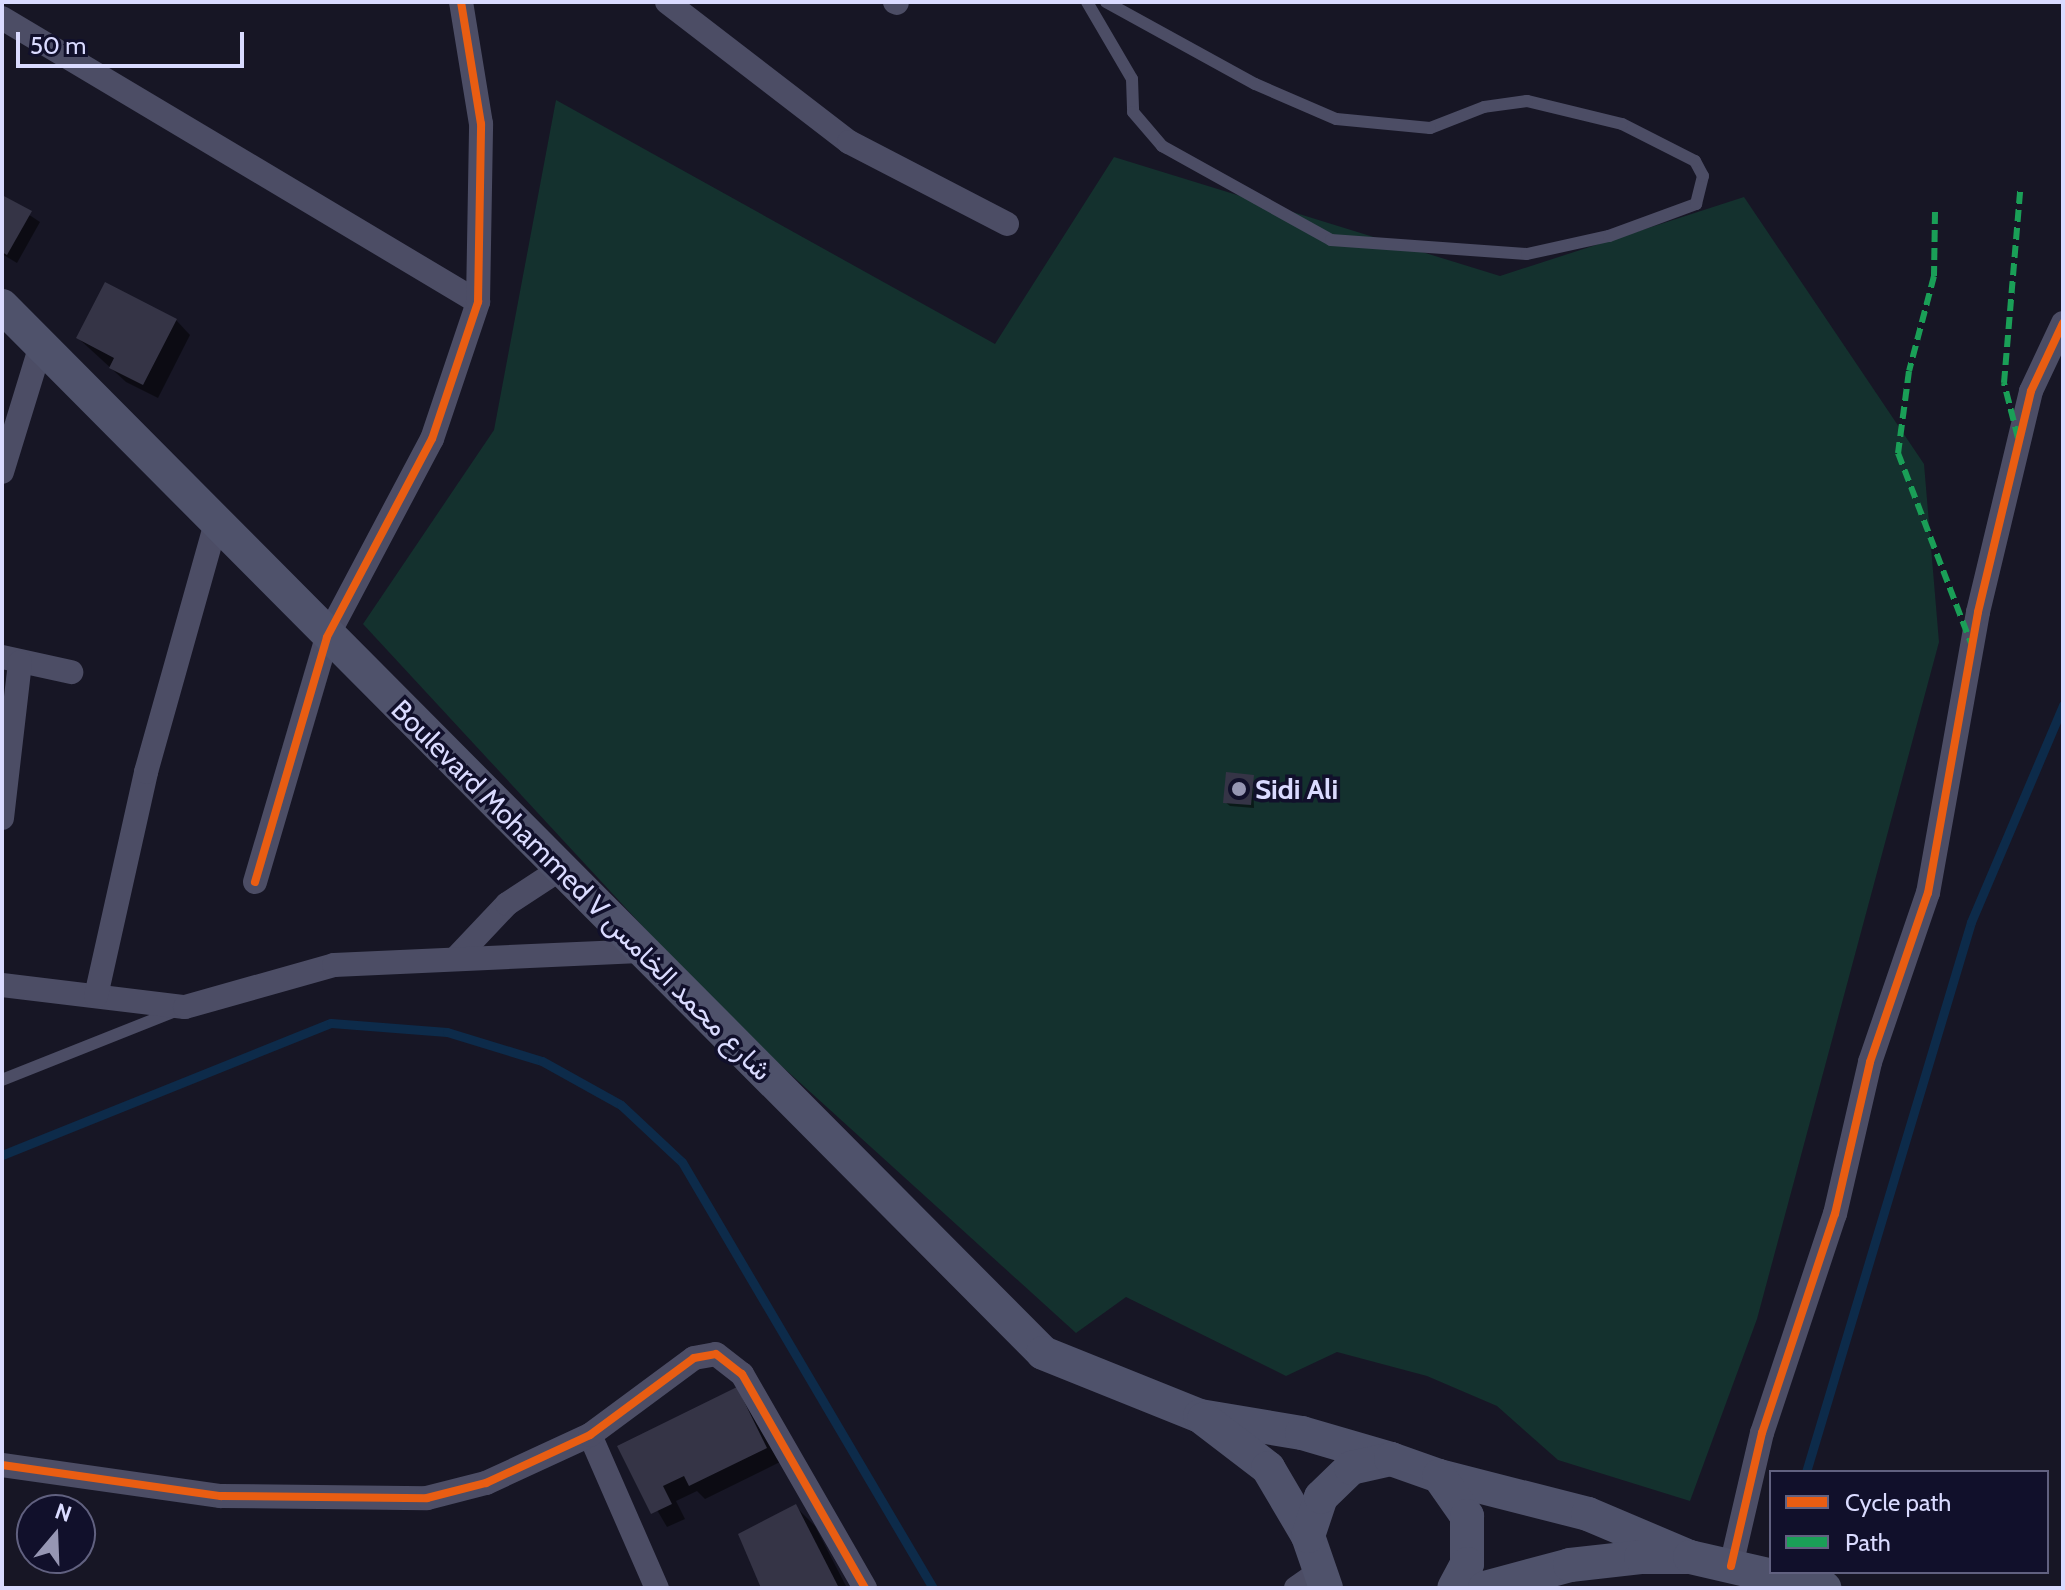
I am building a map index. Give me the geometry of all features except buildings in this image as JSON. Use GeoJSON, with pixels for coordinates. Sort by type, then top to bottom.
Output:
{"type":"FeatureCollection","features":[{"type":"Feature","properties":{"kind":"main road","name":"Boulevard Mohammed V شارع محمد الخامس"},"geometry":{"type":"LineString","coordinates":[[2,306],[217,520],[327,637],[1043,1353],[1200,1416],[1312,1435],[1439,1476]]}},
{"type":"Feature","properties":{"kind":"main road","name":"Boulevard Mohammed V شارع محمد الخامس"},"geometry":{"type":"LineString","coordinates":[[1200,1416],[1268,1468],[1308,1536],[1313,1583]]}},
{"type":"Feature","properties":{"kind":"main road"},"geometry":{"type":"LineString","coordinates":[[1308,1536],[1334,1481],[1391,1459]]}},
{"type":"Feature","properties":{"kind":"main road"},"geometry":{"type":"LineString","coordinates":[[1439,1476],[1588,1514],[1690,1557],[1824,1588]]}},
{"type":"Feature","properties":{"kind":"main road"},"geometry":{"type":"LineString","coordinates":[[1439,1476],[1467,1516],[1471,1540],[1454,1588]]}},
{"type":"Feature","properties":{"kind":"main road"},"geometry":{"type":"LineString","coordinates":[[1485,1588],[1609,1558],[1690,1557]]}},
{"type":"Feature","properties":{"kind":"street"},"geometry":{"type":"LineString","coordinates":[[255,882],[327,637],[432,439],[478,302],[481,124],[461,2]]}},
{"type":"Feature","properties":{"kind":"street"},"geometry":{"type":"LineString","coordinates":[[667,2],[849,142],[1007,224]]}},
{"type":"Feature","properties":{"kind":"street"},"geometry":{"type":"LineString","coordinates":[[2,18],[478,302]]}},
{"type":"Feature","properties":{"kind":"street"},"geometry":{"type":"LineString","coordinates":[[1731,1566],[1762,1433],[1835,1214],[1870,1062],[1928,893],[1978,612],[2031,391],[2063,323]]}},
{"type":"Feature","properties":{"kind":"street"},"geometry":{"type":"LineString","coordinates":[[2,472],[41,345]]}},
{"type":"Feature","properties":{"kind":"street"},"geometry":{"type":"LineString","coordinates":[[96,996],[146,772],[217,520]]}},
{"type":"Feature","properties":{"kind":"street"},"geometry":{"type":"LineString","coordinates":[[2,818],[11,659],[71,672]]}},
{"type":"Feature","properties":{"kind":"street"},"geometry":{"type":"LineString","coordinates":[[456,958],[507,904],[559,870]]}},
{"type":"Feature","properties":{"kind":"street"},"geometry":{"type":"LineString","coordinates":[[2,985],[185,1007],[308,969],[456,958],[640,951]]}},
{"type":"Feature","properties":{"kind":"street"},"geometry":{"type":"LineString","coordinates":[[2,1465],[169,1491],[387,1501],[458,1493],[590,1435],[694,1358],[716,1354],[742,1374],[865,1588]]}},
{"type":"Feature","properties":{"kind":"street"},"geometry":{"type":"LineString","coordinates":[[590,1435],[657,1588]]}},
{"type":"Feature","properties":{"kind":"lane"},"geometry":{"type":"LineString","coordinates":[[1087,2],[1132,79],[1133,112],[1162,146],[1331,240],[1527,254],[1609,236],[1696,204],[1703,176],[1695,161],[1622,124],[1527,101],[1484,107],[1430,128],[1336,119],[1255,84],[1106,2]]}},
{"type":"Feature","properties":{"kind":"lane"},"geometry":{"type":"LineString","coordinates":[[2,1080],[185,1007]]}},
{"type":"Feature","properties":{"kind":"green space"},"geometry":{"type":"Polygon","coordinates":[[[556,100],[995,344],[1114,157],[1500,276],[1744,197],[1924,464],[1939,642],[1757,1319],[1690,1501],[1558,1460],[1497,1406],[1427,1376],[1337,1352],[1286,1376],[1126,1297],[1076,1333],[722,1012],[363,624],[494,430],[556,100]]]}},
{"type":"Feature","properties":{"kind":"waterway"},"geometry":{"type":"LineString","coordinates":[[1807,1470],[1971,922],[2063,705]]}},
{"type":"Feature","properties":{"kind":"waterway"},"geometry":{"type":"LineString","coordinates":[[2,1155],[331,1023],[447,1032],[542,1061],[621,1105],[682,1162],[933,1588]]}},
{"type":"Feature","properties":{"kind":"marked path"},"geometry":{"type":"LineString","coordinates":[[2018,438],[2004,383],[2020,191]]}},
{"type":"Feature","properties":{"kind":"marked path"},"geometry":{"type":"LineString","coordinates":[[1935,212],[1934,276],[1909,371],[1898,453],[1971,643]]}},
{"type":"Feature","properties":{"kind":"cycle path"},"geometry":{"type":"LineString","coordinates":[[255,882],[327,637],[432,439],[478,302],[481,124],[461,2]]}},
{"type":"Feature","properties":{"kind":"cycle path"},"geometry":{"type":"LineString","coordinates":[[1731,1566],[1762,1433],[1835,1214],[1870,1062],[1928,893],[1978,612],[2031,391],[2063,323]]}},
{"type":"Feature","properties":{"kind":"cycle path"},"geometry":{"type":"LineString","coordinates":[[2,1465],[221,1496],[427,1498],[486,1483],[590,1435],[694,1358],[716,1354],[742,1374],[865,1588]]}},
{"type":"Feature","properties":{"kind":"place","name":"Sidi Ali"},"geometry":{"type":"Point","coordinates":[1239,789]}}]}
